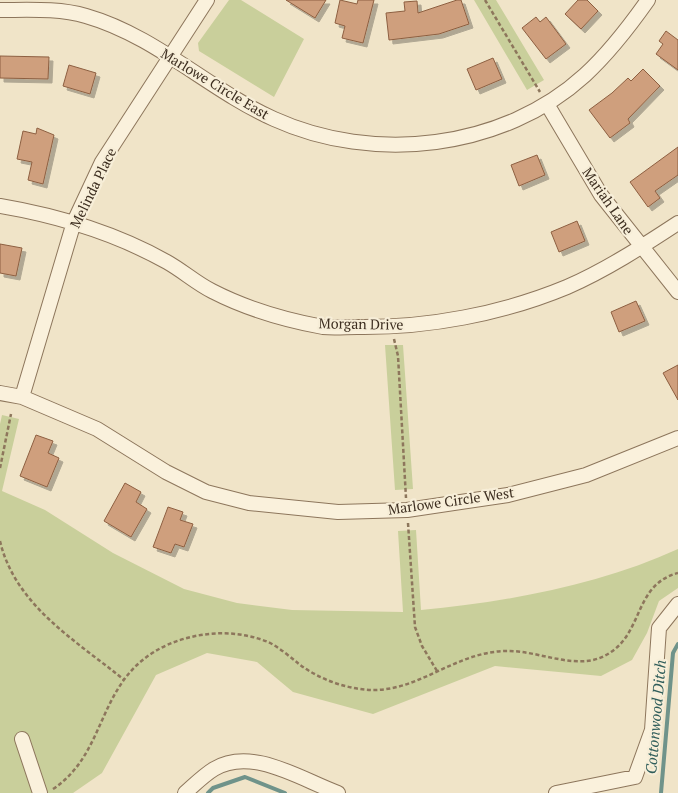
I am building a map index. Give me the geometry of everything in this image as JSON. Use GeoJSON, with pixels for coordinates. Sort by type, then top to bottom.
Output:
{"type":"FeatureCollection","features":[{"type":"Feature","properties":{"kind":"street","name":"Melinda Place"},"geometry":{"type":"LineString","coordinates":[[22,397],[74,222],[102,162],[207,0]]}},
{"type":"Feature","properties":{"kind":"street","name":"Marlowe Circle East"},"geometry":{"type":"LineString","coordinates":[[0,10],[37,10],[85,16],[127,31],[236,99],[274,119],[313,134],[361,144],[409,145],[447,140],[516,119],[547,104],[584,76],[615,46],[648,0]]}},
{"type":"Feature","properties":{"kind":"street","name":"Mariah Lane"},"geometry":{"type":"LineString","coordinates":[[547,104],[601,195],[678,292]]}},
{"type":"Feature","properties":{"kind":"street","name":"Morgan Drive"},"geometry":{"type":"LineString","coordinates":[[0,206],[45,214],[74,222],[167,262],[212,291],[267,313],[324,327],[393,327],[460,317],[515,305],[568,286],[641,247],[678,223]]}},
{"type":"Feature","properties":{"kind":"street","name":"Marlowe Circle West"},"geometry":{"type":"LineString","coordinates":[[0,393],[22,397],[97,429],[166,472],[206,492],[249,503],[338,512],[407,510],[508,495],[586,475],[678,438]]}},
{"type":"Feature","properties":{"kind":"street"},"geometry":{"type":"LineString","coordinates":[[556,793],[635,777],[652,730],[659,628],[678,604]]}},
{"type":"Feature","properties":{"kind":"street"},"geometry":{"type":"LineString","coordinates":[[22,739],[40,793]]}},
{"type":"Feature","properties":{"kind":"street"},"geometry":{"type":"LineString","coordinates":[[185,793],[215,768],[242,761],[271,766],[338,793]]}},
{"type":"Feature","properties":{"kind":"path"},"geometry":{"type":"LineString","coordinates":[[485,0],[547,104]]}},
{"type":"Feature","properties":{"kind":"path"},"geometry":{"type":"LineString","coordinates":[[393,327],[398,356],[406,498]]}},
{"type":"Feature","properties":{"kind":"path"},"geometry":{"type":"LineString","coordinates":[[0,468],[11,414]]}},
{"type":"Feature","properties":{"kind":"path"},"geometry":{"type":"LineString","coordinates":[[408,526],[415,627],[422,646],[437,671]]}},
{"type":"Feature","properties":{"kind":"path"},"geometry":{"type":"LineString","coordinates":[[0,541],[16,583],[36,610],[123,679]]}},
{"type":"Feature","properties":{"kind":"path"},"geometry":{"type":"LineString","coordinates":[[47,793],[76,769],[88,752],[104,712],[123,679],[142,660],[165,646],[196,635],[232,633],[269,642],[305,669],[340,685],[374,690],[402,686],[466,657],[507,651],[535,653],[576,662],[611,653],[624,641],[634,626],[639,608],[653,586],[678,573]]}},
{"type":"Feature","properties":{"kind":"green space"},"geometry":{"type":"Polygon","coordinates":[[[229,0],[241,0],[304,39],[274,97],[199,51],[198,43],[229,0]]]}},
{"type":"Feature","properties":{"kind":"green space"},"geometry":{"type":"Polygon","coordinates":[[[474,0],[496,0],[544,80],[527,90],[474,0]]]}},
{"type":"Feature","properties":{"kind":"green space"},"geometry":{"type":"Polygon","coordinates":[[[385,345],[403,345],[413,489],[395,490],[385,345]]]}},
{"type":"Feature","properties":{"kind":"green space"},"geometry":{"type":"Polygon","coordinates":[[[2,415],[19,419],[2,491],[45,510],[113,553],[184,589],[237,603],[292,610],[403,612],[398,531],[416,530],[421,610],[519,597],[552,590],[617,573],[678,549],[678,588],[659,601],[647,633],[632,660],[601,676],[495,666],[373,714],[293,692],[257,662],[207,653],[156,675],[102,773],[73,793],[0,793],[0,424],[2,415]]]}},
{"type":"Feature","properties":{"kind":"building"},"geometry":{"type":"Polygon","coordinates":[[[286,0],[326,0],[315,18],[286,0]]]}},
{"type":"Feature","properties":{"kind":"building"},"geometry":{"type":"Polygon","coordinates":[[[340,0],[357,4],[358,0],[374,0],[363,43],[342,38],[345,26],[335,23],[340,0]]]}},
{"type":"Feature","properties":{"kind":"building"},"geometry":{"type":"Polygon","coordinates":[[[461,0],[469,24],[439,34],[389,40],[386,13],[405,11],[404,2],[417,1],[418,13],[461,0]]]}},
{"type":"Feature","properties":{"kind":"building"},"geometry":{"type":"Polygon","coordinates":[[[578,0],[587,0],[598,11],[581,29],[565,14],[578,0]]]}},
{"type":"Feature","properties":{"kind":"building"},"geometry":{"type":"Polygon","coordinates":[[[536,17],[540,22],[546,17],[566,44],[546,59],[522,28],[536,17]]]}},
{"type":"Feature","properties":{"kind":"building"},"geometry":{"type":"Polygon","coordinates":[[[666,31],[678,40],[678,70],[656,54],[663,44],[659,41],[666,31]]]}},
{"type":"Feature","properties":{"kind":"building"},"geometry":{"type":"Polygon","coordinates":[[[0,56],[49,57],[48,79],[0,78],[0,56]]]}},
{"type":"Feature","properties":{"kind":"building"},"geometry":{"type":"Polygon","coordinates":[[[493,58],[502,79],[476,90],[467,69],[493,58]]]}},
{"type":"Feature","properties":{"kind":"building"},"geometry":{"type":"Polygon","coordinates":[[[69,65],[96,73],[90,94],[63,86],[69,65]]]}},
{"type":"Feature","properties":{"kind":"building"},"geometry":{"type":"Polygon","coordinates":[[[643,69],[660,86],[628,119],[630,123],[610,138],[589,110],[628,78],[631,81],[643,69]]]}},
{"type":"Feature","properties":{"kind":"building"},"geometry":{"type":"Polygon","coordinates":[[[37,128],[54,135],[43,184],[28,180],[32,162],[17,159],[23,131],[36,134],[37,128]]]}},
{"type":"Feature","properties":{"kind":"building"},"geometry":{"type":"Polygon","coordinates":[[[678,147],[678,175],[655,191],[660,198],[648,207],[630,182],[678,147]]]}},
{"type":"Feature","properties":{"kind":"building"},"geometry":{"type":"Polygon","coordinates":[[[537,155],[545,175],[519,186],[511,165],[537,155]]]}},
{"type":"Feature","properties":{"kind":"building"},"geometry":{"type":"Polygon","coordinates":[[[577,221],[585,241],[559,252],[551,232],[577,221]]]}},
{"type":"Feature","properties":{"kind":"building"},"geometry":{"type":"Polygon","coordinates":[[[0,244],[22,248],[16,276],[0,273],[0,244]]]}},
{"type":"Feature","properties":{"kind":"building"},"geometry":{"type":"Polygon","coordinates":[[[636,301],[645,321],[619,332],[611,312],[636,301]]]}},
{"type":"Feature","properties":{"kind":"building"},"geometry":{"type":"Polygon","coordinates":[[[678,365],[678,400],[663,373],[678,365]]]}},
{"type":"Feature","properties":{"kind":"building"},"geometry":{"type":"Polygon","coordinates":[[[36,435],[53,441],[48,453],[59,458],[47,487],[20,476],[36,435]]]}},
{"type":"Feature","properties":{"kind":"building"},"geometry":{"type":"Polygon","coordinates":[[[125,483],[141,492],[136,502],[147,509],[131,537],[104,521],[125,483]]]}},
{"type":"Feature","properties":{"kind":"building"},"geometry":{"type":"Polygon","coordinates":[[[168,507],[183,512],[180,520],[193,524],[184,547],[175,544],[171,553],[153,547],[168,507]]]}},
{"type":"Feature","properties":{"kind":"waterway","name":"Cottonwood Ditch"},"geometry":{"type":"LineString","coordinates":[[661,793],[673,653],[678,644]]}},
{"type":"Feature","properties":{"kind":"waterway","name":"Cottonwood Ditch"},"geometry":{"type":"LineString","coordinates":[[208,793],[213,788],[245,777],[285,793]]}}]}
